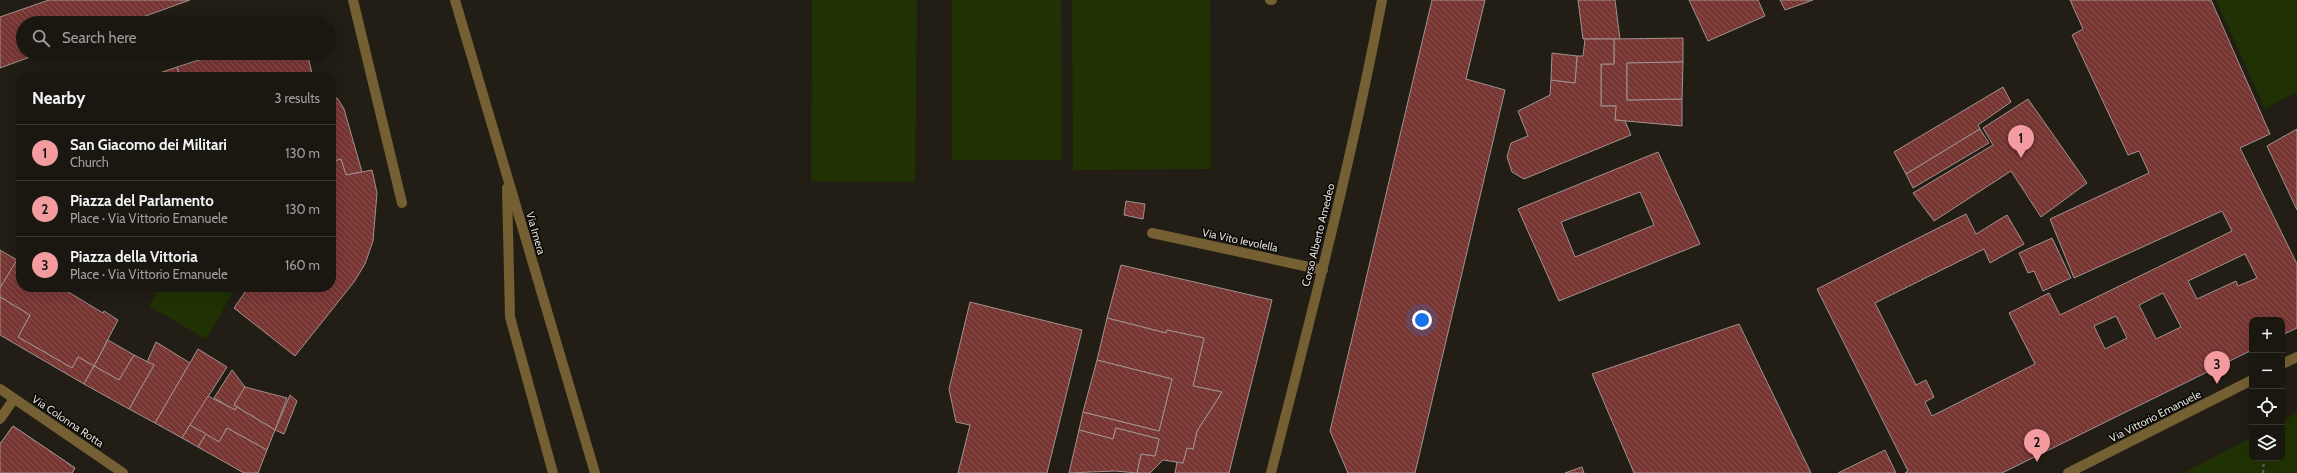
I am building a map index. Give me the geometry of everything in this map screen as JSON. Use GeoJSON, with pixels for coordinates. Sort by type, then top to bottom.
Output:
{"type":"FeatureCollection","features":[{"type":"Feature","properties":{"kind":"street"},"geometry":{"type":"LineString","coordinates":[[353,0],[402,203]]}},
{"type":"Feature","properties":{"kind":"street","name":"Via Imera"},"geometry":{"type":"LineString","coordinates":[[455,0],[594,473]]}},
{"type":"Feature","properties":{"kind":"street","name":"Corso Alberto Amedeo"},"geometry":{"type":"LineString","coordinates":[[1271,473],[1323,270],[1364,94],[1382,0]]}},
{"type":"Feature","properties":{"kind":"street"},"geometry":{"type":"LineString","coordinates":[[507,174],[510,317],[553,473]]}},
{"type":"Feature","properties":{"kind":"street","name":"Via Vito Ievolella"},"geometry":{"type":"LineString","coordinates":[[1152,233],[1323,270]]}},
{"type":"Feature","properties":{"kind":"street"},"geometry":{"type":"LineString","coordinates":[[2285,363],[2297,357]]}},
{"type":"Feature","properties":{"kind":"street","name":"Via Vittorio Emanuele"},"geometry":{"type":"LineString","coordinates":[[2068,473],[2249,382]]}},
{"type":"Feature","properties":{"kind":"street","name":"Via Colonna Rotta"},"geometry":{"type":"LineString","coordinates":[[0,389],[123,473]]}},
{"type":"Feature","properties":{"kind":"street"},"geometry":{"type":"LineString","coordinates":[[0,419],[14,399]]}},
{"type":"Feature","properties":{"kind":"path"},"geometry":{"type":"LineString","coordinates":[[2263,473],[2264,461]]}},
{"type":"Feature","properties":{"kind":"green space"},"geometry":{"type":"Polygon","coordinates":[[[812,0],[917,0],[915,182],[811,181],[812,0]]]}},
{"type":"Feature","properties":{"kind":"green space"},"geometry":{"type":"Polygon","coordinates":[[[952,0],[1061,0],[1062,160],[952,160],[952,0]]]}},
{"type":"Feature","properties":{"kind":"green space"},"geometry":{"type":"Polygon","coordinates":[[[1072,0],[1210,0],[1211,169],[1073,170],[1072,0]]]}},
{"type":"Feature","properties":{"kind":"green space"},"geometry":{"type":"Polygon","coordinates":[[[2216,0],[2297,0],[2297,92],[2265,109],[2216,0]]]}},
{"type":"Feature","properties":{"kind":"green space"},"geometry":{"type":"Polygon","coordinates":[[[157,292],[233,292],[206,339],[149,306],[157,292]]]}},
{"type":"Feature","properties":{"kind":"green space"},"geometry":{"type":"Polygon","coordinates":[[[2297,413],[2297,473],[2184,473],[2249,439],[2249,461],[2285,461],[2285,419],[2297,413]]]}},
{"type":"Feature","properties":{"kind":"building"},"geometry":{"type":"Polygon","coordinates":[[[49,0],[190,0],[145,16],[16,16],[16,60],[22,60],[0,68],[0,17],[49,0]]]}},
{"type":"Feature","properties":{"kind":"building"},"geometry":{"type":"Polygon","coordinates":[[[1432,0],[1485,0],[1466,79],[1505,90],[1415,473],[1348,473],[1330,431],[1432,0]]]}},
{"type":"Feature","properties":{"kind":"building"},"geometry":{"type":"Polygon","coordinates":[[[1578,0],[1615,0],[1620,39],[1583,39],[1578,0]]]}},
{"type":"Feature","properties":{"kind":"building"},"geometry":{"type":"Polygon","coordinates":[[[1689,0],[1758,0],[1765,16],[1708,41],[1689,0]]]}},
{"type":"Feature","properties":{"kind":"building"},"geometry":{"type":"Polygon","coordinates":[[[1780,0],[1813,0],[1785,10],[1780,0]]]}},
{"type":"Feature","properties":{"kind":"building"},"geometry":{"type":"Polygon","coordinates":[[[2070,0],[2211,0],[2270,134],[2240,148],[2297,264],[2297,328],[2285,334],[2285,317],[2249,317],[2249,351],[2002,473],[1905,473],[1908,471],[1817,289],[1966,214],[1976,234],[2007,215],[2024,244],[1990,263],[1984,249],[1875,303],[1916,385],[1926,380],[1934,397],[1925,402],[1932,416],[2035,364],[2009,313],[2049,293],[2060,315],[2232,231],[2222,211],[2074,278],[2050,219],[2149,173],[2139,151],[2128,155],[2072,35],[2083,29],[2070,0]],[[2245,254],[2188,281],[2197,299],[2236,281],[2238,286],[2257,278],[2245,254]],[[2163,293],[2139,305],[2156,339],[2181,327],[2163,293]],[[2116,316],[2094,326],[2105,349],[2127,338],[2116,316]]]}},
{"type":"Feature","properties":{"kind":"building"},"geometry":{"type":"Polygon","coordinates":[[[1683,38],[1683,62],[1627,63],[1627,100],[1682,99],[1682,126],[1615,120],[1616,106],[1601,106],[1601,64],[1614,64],[1614,39],[1683,38]]]}},
{"type":"Feature","properties":{"kind":"building"},"geometry":{"type":"Polygon","coordinates":[[[1585,39],[1614,39],[1614,64],[1601,64],[1601,106],[1616,106],[1615,120],[1625,121],[1631,135],[1524,179],[1512,172],[1507,157],[1511,143],[1528,136],[1518,111],[1550,95],[1551,80],[1575,83],[1577,56],[1583,56],[1585,39]]]}},
{"type":"Feature","properties":{"kind":"building"},"geometry":{"type":"Polygon","coordinates":[[[1552,53],[1577,56],[1575,83],[1551,80],[1552,53]]]}},
{"type":"Feature","properties":{"kind":"building"},"geometry":{"type":"Polygon","coordinates":[[[199,60],[309,60],[312,72],[178,72],[177,67],[199,60]]]}},
{"type":"Feature","properties":{"kind":"building"},"geometry":{"type":"Polygon","coordinates":[[[1683,62],[1682,99],[1627,100],[1627,63],[1683,62]]]}},
{"type":"Feature","properties":{"kind":"building"},"geometry":{"type":"Polygon","coordinates":[[[177,67],[178,72],[162,72],[177,67]]]}},
{"type":"Feature","properties":{"kind":"building"},"geometry":{"type":"Polygon","coordinates":[[[2003,87],[2011,102],[1978,125],[1980,129],[1906,174],[1894,152],[2003,87]]]}},
{"type":"Feature","properties":{"kind":"building"},"geometry":{"type":"Polygon","coordinates":[[[336,98],[344,109],[362,172],[346,175],[341,159],[336,160],[336,98]]]}},
{"type":"Feature","properties":{"kind":"building"},"geometry":{"type":"Polygon","coordinates":[[[2028,99],[2087,183],[2041,217],[2011,171],[1934,221],[1913,193],[1993,145],[1983,128],[2028,99]]]}},
{"type":"Feature","properties":{"kind":"building"},"geometry":{"type":"Polygon","coordinates":[[[1980,129],[1989,143],[1913,188],[1906,174],[1980,129]]]}},
{"type":"Feature","properties":{"kind":"building"},"geometry":{"type":"Polygon","coordinates":[[[2297,129],[2297,210],[2267,146],[2297,129]]]}},
{"type":"Feature","properties":{"kind":"building"},"geometry":{"type":"Polygon","coordinates":[[[1658,152],[1700,244],[1559,301],[1518,209],[1658,152]],[[1640,192],[1561,222],[1575,257],[1654,225],[1640,192]]]}},
{"type":"Feature","properties":{"kind":"building"},"geometry":{"type":"Polygon","coordinates":[[[341,159],[346,175],[372,170],[377,193],[373,241],[365,264],[354,282],[295,356],[234,308],[245,292],[336,292],[336,160],[341,159]]]}},
{"type":"Feature","properties":{"kind":"building"},"geometry":{"type":"Polygon","coordinates":[[[1126,201],[1145,204],[1143,219],[1124,215],[1126,201]]]}},
{"type":"Feature","properties":{"kind":"building"},"geometry":{"type":"Polygon","coordinates":[[[2052,238],[2071,278],[2043,291],[2034,271],[2028,273],[2019,253],[2052,238]]]}},
{"type":"Feature","properties":{"kind":"building"},"geometry":{"type":"Polygon","coordinates":[[[0,250],[16,259],[16,262],[0,288],[0,250]]]}},
{"type":"Feature","properties":{"kind":"building"},"geometry":{"type":"Polygon","coordinates":[[[16,262],[16,292],[68,292],[103,313],[104,311],[118,320],[94,366],[78,357],[72,368],[18,337],[30,315],[0,297],[0,288],[16,262]]]}},
{"type":"Feature","properties":{"kind":"building"},"geometry":{"type":"Polygon","coordinates":[[[1121,265],[1272,300],[1229,473],[1175,473],[1177,462],[1183,463],[1187,448],[1193,449],[1197,431],[1222,392],[1193,386],[1204,338],[1167,330],[1166,333],[1107,318],[1121,265]]]}},
{"type":"Feature","properties":{"kind":"building"},"geometry":{"type":"Polygon","coordinates":[[[0,297],[30,315],[18,337],[72,368],[78,357],[94,366],[84,384],[0,335],[0,297]]]}},
{"type":"Feature","properties":{"kind":"building"},"geometry":{"type":"Polygon","coordinates":[[[970,302],[1082,330],[1047,473],[958,473],[970,425],[956,422],[949,389],[970,302]]]}},
{"type":"Feature","properties":{"kind":"building"},"geometry":{"type":"Polygon","coordinates":[[[1107,318],[1166,333],[1167,330],[1204,338],[1193,386],[1222,392],[1197,431],[1193,449],[1187,448],[1183,463],[1163,460],[1150,473],[1137,473],[1141,454],[1155,456],[1159,439],[1116,428],[1113,439],[1079,430],[1083,412],[1159,431],[1172,379],[1097,360],[1107,318]]]}},
{"type":"Feature","properties":{"kind":"building"},"geometry":{"type":"Polygon","coordinates":[[[1739,324],[1811,473],[1634,473],[1592,374],[1739,324]]]}},
{"type":"Feature","properties":{"kind":"building"},"geometry":{"type":"Polygon","coordinates":[[[108,340],[134,355],[119,380],[94,366],[108,340]]]}},
{"type":"Feature","properties":{"kind":"building"},"geometry":{"type":"Polygon","coordinates":[[[156,342],[190,363],[155,423],[129,409],[154,365],[147,362],[156,342]]]}},
{"type":"Feature","properties":{"kind":"building"},"geometry":{"type":"Polygon","coordinates":[[[198,349],[227,367],[182,438],[155,423],[198,349]]]}},
{"type":"Feature","properties":{"kind":"building"},"geometry":{"type":"Polygon","coordinates":[[[134,355],[154,365],[129,409],[84,384],[94,366],[119,380],[134,355]]]}},
{"type":"Feature","properties":{"kind":"building"},"geometry":{"type":"Polygon","coordinates":[[[1097,360],[1172,379],[1159,431],[1083,412],[1097,360]]]}},
{"type":"Feature","properties":{"kind":"building"},"geometry":{"type":"Polygon","coordinates":[[[232,370],[245,387],[234,405],[237,407],[235,410],[214,398],[232,370]]]}},
{"type":"Feature","properties":{"kind":"building"},"geometry":{"type":"Polygon","coordinates":[[[245,387],[287,398],[275,430],[234,405],[245,387]]]}},
{"type":"Feature","properties":{"kind":"building"},"geometry":{"type":"Polygon","coordinates":[[[290,395],[297,401],[284,434],[275,430],[290,395]]]}},
{"type":"Feature","properties":{"kind":"building"},"geometry":{"type":"Polygon","coordinates":[[[208,396],[235,410],[237,407],[275,430],[267,450],[227,428],[219,442],[190,425],[208,396]]]}},
{"type":"Feature","properties":{"kind":"building"},"geometry":{"type":"Polygon","coordinates":[[[190,425],[206,434],[198,447],[182,438],[190,425]]]}},
{"type":"Feature","properties":{"kind":"building"},"geometry":{"type":"Polygon","coordinates":[[[13,426],[75,468],[72,473],[0,473],[0,444],[13,426]]]}},
{"type":"Feature","properties":{"kind":"building"},"geometry":{"type":"Polygon","coordinates":[[[13,426],[75,468],[72,473],[0,473],[0,444],[13,426]]]}},
{"type":"Feature","properties":{"kind":"building"},"geometry":{"type":"Polygon","coordinates":[[[227,428],[267,450],[258,473],[244,473],[198,447],[206,434],[219,442],[227,428]]]}},
{"type":"Feature","properties":{"kind":"building"},"geometry":{"type":"Polygon","coordinates":[[[1116,428],[1159,439],[1155,456],[1141,454],[1137,473],[1115,471],[1069,473],[1079,430],[1113,439],[1116,428]]]}},
{"type":"Feature","properties":{"kind":"building"},"geometry":{"type":"Polygon","coordinates":[[[1885,450],[1896,473],[1838,473],[1885,450]]]}},
{"type":"Feature","properties":{"kind":"building"},"geometry":{"type":"Polygon","coordinates":[[[1582,467],[1584,473],[1565,473],[1582,467]]]}},
{"type":"Feature","properties":{"kind":"place","name":"San Giacomo dei Militari"},"geometry":{"type":"Point","coordinates":[2021,158]}},
{"type":"Feature","properties":{"kind":"place","name":"Piazza della Vittoria"},"geometry":{"type":"Point","coordinates":[2217,384]}},
{"type":"Feature","properties":{"kind":"place","name":"Piazza del Parlamento"},"geometry":{"type":"Point","coordinates":[2037,462]}}]}
